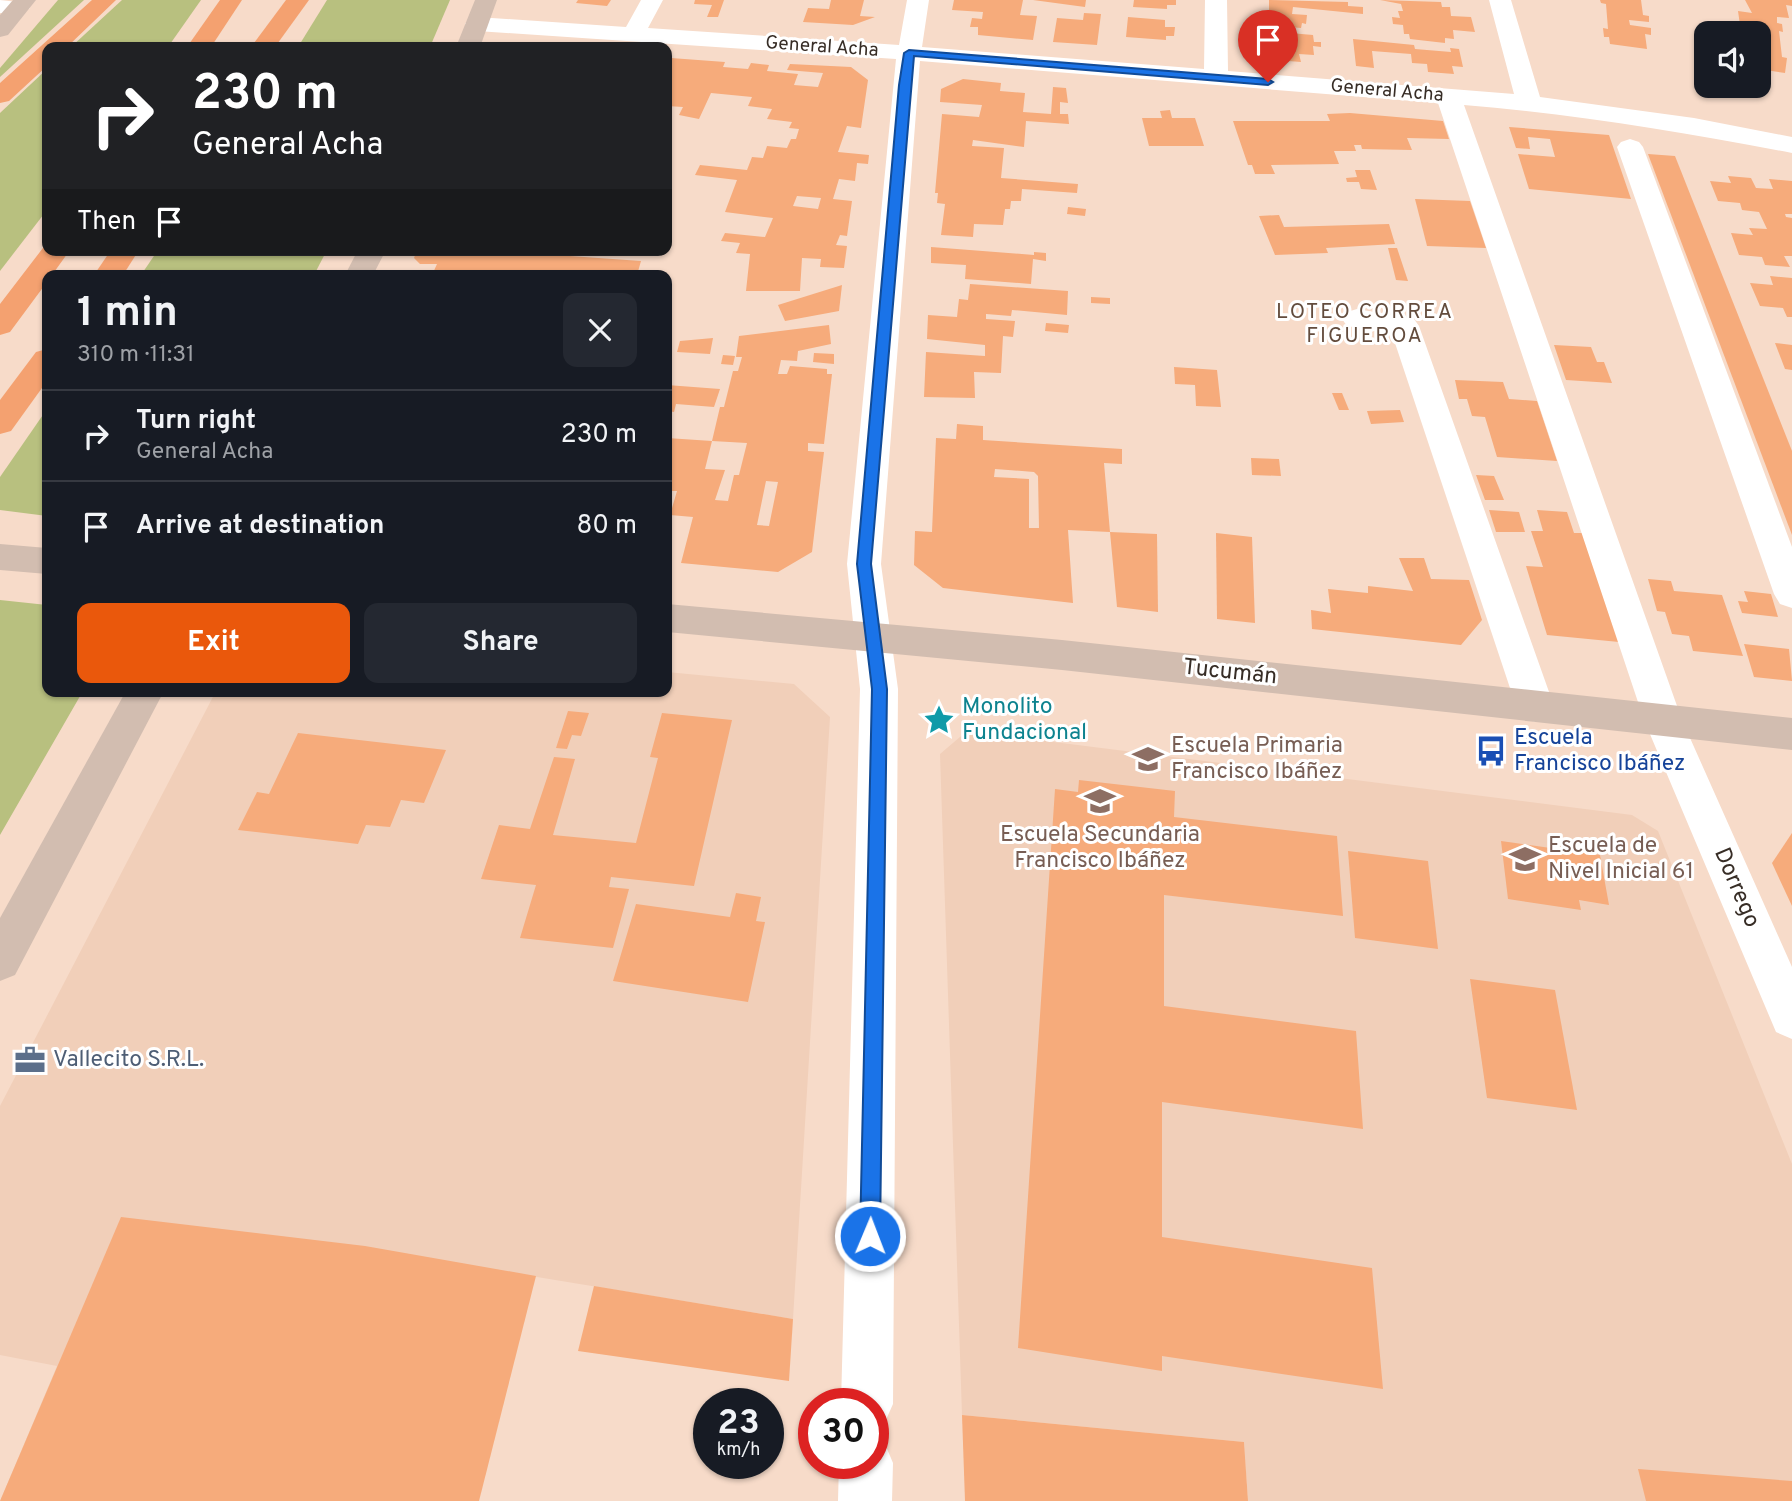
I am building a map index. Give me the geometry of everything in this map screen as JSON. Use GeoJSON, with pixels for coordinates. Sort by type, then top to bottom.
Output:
{"type":"FeatureCollection","features":[{"type":"Feature","properties":{"kind":"highway"},"geometry":{"type":"LineString","coordinates":[[59,42],[105,0]]}},
{"type":"Feature","properties":{"kind":"highway"},"geometry":{"type":"LineString","coordinates":[[202,42],[231,0]]}},
{"type":"Feature","properties":{"kind":"highway"},"geometry":{"type":"LineString","coordinates":[[264,42],[286,0]]}},
{"type":"Feature","properties":{"kind":"highway"},"geometry":{"type":"LineString","coordinates":[[265,42],[298,0]]}},
{"type":"Feature","properties":{"kind":"highway"},"geometry":{"type":"LineString","coordinates":[[0,96],[42,58]]}},
{"type":"Feature","properties":{"kind":"highway"},"geometry":{"type":"LineString","coordinates":[[0,325],[52,256]]}},
{"type":"Feature","properties":{"kind":"highway"},"geometry":{"type":"LineString","coordinates":[[0,423],[42,366]]}},
{"type":"Feature","properties":{"kind":"street"},"geometry":{"type":"LineString","coordinates":[[472,36],[486,0]]}},
{"type":"Feature","properties":{"kind":"street"},"geometry":{"type":"LineString","coordinates":[[634,35],[652,0]]}},
{"type":"Feature","properties":{"kind":"street"},"geometry":{"type":"LineString","coordinates":[[867,1388],[879,689],[864,564],[904,85],[918,0]]}},
{"type":"Feature","properties":{"kind":"street"},"geometry":{"type":"LineString","coordinates":[[1216,0],[1216,78]]}},
{"type":"Feature","properties":{"kind":"street"},"geometry":{"type":"LineString","coordinates":[[1500,0],[1529,103]]}},
{"type":"Feature","properties":{"kind":"street"},"geometry":{"type":"LineString","coordinates":[[0,30],[15,5]]}},
{"type":"Feature","properties":{"kind":"street","name":"General Acha"},"geometry":{"type":"LineString","coordinates":[[472,36],[634,35],[909,53],[1448,96],[1529,103],[1694,126],[1792,145]]}},
{"type":"Feature","properties":{"kind":"street","name":"Dorrego"},"geometry":{"type":"LineString","coordinates":[[1448,96],[1663,720],[1792,1017]]}},
{"type":"Feature","properties":{"kind":"street"},"geometry":{"type":"LineString","coordinates":[[1630,147],[1792,594]]}},
{"type":"Feature","properties":{"kind":"street"},"geometry":{"type":"LineString","coordinates":[[1357,319],[1404,327],[1535,706]]}},
{"type":"Feature","properties":{"kind":"street"},"geometry":{"type":"LineString","coordinates":[[0,557],[42,561]]}},
{"type":"Feature","properties":{"kind":"street","name":"Tucumán"},"geometry":{"type":"LineString","coordinates":[[672,618],[873,636],[1792,734]]}},
{"type":"Feature","properties":{"kind":"street"},"geometry":{"type":"LineString","coordinates":[[0,960],[142,697]]}},
{"type":"Feature","properties":{"kind":"street"},"geometry":{"type":"LineString","coordinates":[[865,1501],[866,1479]]}},
{"type":"Feature","properties":{"kind":"shaded area","name":"Vallecito S.R.L."},"geometry":{"type":"Polygon","coordinates":[[[672,672],[794,684],[830,717],[793,1319],[470,1266],[0,1501],[57,1366],[0,1355],[0,1106],[213,697],[672,697],[672,672]]]}},
{"type":"Feature","properties":{"kind":"shaded area"},"geometry":{"type":"Polygon","coordinates":[[[967,731],[1632,815],[1658,831],[1792,1164],[1792,1501],[1248,1501],[1244,1442],[962,1415],[940,754],[967,731]]]}},
{"type":"Feature","properties":{"kind":"green space"},"geometry":{"type":"Polygon","coordinates":[[[58,0],[84,0],[0,77],[0,68],[58,0]]]}},
{"type":"Feature","properties":{"kind":"green space"},"geometry":{"type":"Polygon","coordinates":[[[122,0],[201,0],[172,42],[76,42],[122,0]]]}},
{"type":"Feature","properties":{"kind":"green space"},"geometry":{"type":"Polygon","coordinates":[[[327,0],[450,0],[432,42],[301,42],[327,0]]]}},
{"type":"Feature","properties":{"kind":"green space"},"geometry":{"type":"Polygon","coordinates":[[[42,74],[42,216],[0,271],[0,113],[42,74]]]}},
{"type":"Feature","properties":{"kind":"green space"},"geometry":{"type":"Polygon","coordinates":[[[154,256],[324,256],[317,270],[144,270],[154,256]]]}},
{"type":"Feature","properties":{"kind":"green space"},"geometry":{"type":"Polygon","coordinates":[[[42,416],[42,515],[0,510],[0,477],[42,416]]]}},
{"type":"Feature","properties":{"kind":"green space"},"geometry":{"type":"Polygon","coordinates":[[[0,600],[42,604],[42,697],[80,697],[0,835],[0,600]]]}},
{"type":"Feature","properties":{"kind":"building"},"geometry":{"type":"Polygon","coordinates":[[[578,0],[611,0],[607,6],[576,3],[578,0]]]}},
{"type":"Feature","properties":{"kind":"building"},"geometry":{"type":"Polygon","coordinates":[[[695,0],[724,0],[718,17],[707,17],[712,5],[694,4],[695,0]]]}},
{"type":"Feature","properties":{"kind":"building"},"geometry":{"type":"Polygon","coordinates":[[[831,0],[864,0],[860,16],[875,17],[853,25],[803,22],[808,8],[829,9],[831,0]]]}},
{"type":"Feature","properties":{"kind":"building"},"geometry":{"type":"Polygon","coordinates":[[[954,0],[1023,0],[1020,15],[1037,16],[1033,40],[978,35],[978,27],[970,27],[972,18],[982,19],[983,12],[952,10],[954,0]]]}},
{"type":"Feature","properties":{"kind":"building"},"geometry":{"type":"Polygon","coordinates":[[[1033,0],[1086,0],[1085,7],[1033,0]]]}},
{"type":"Feature","properties":{"kind":"building"},"geometry":{"type":"Polygon","coordinates":[[[1134,0],[1176,0],[1176,5],[1167,5],[1167,9],[1133,7],[1134,0]]]}},
{"type":"Feature","properties":{"kind":"building"},"geometry":{"type":"Polygon","coordinates":[[[1269,0],[1348,2],[1348,6],[1363,7],[1363,14],[1293,7],[1292,14],[1307,15],[1306,24],[1302,23],[1301,28],[1267,25],[1267,20],[1259,19],[1259,11],[1269,11],[1269,0]]]}},
{"type":"Feature","properties":{"kind":"building"},"geometry":{"type":"Polygon","coordinates":[[[1380,0],[1441,2],[1442,7],[1450,7],[1451,16],[1471,17],[1475,32],[1453,30],[1454,39],[1445,38],[1445,43],[1410,39],[1409,34],[1404,34],[1403,25],[1393,24],[1392,17],[1400,18],[1398,11],[1403,11],[1401,4],[1380,0]]]}},
{"type":"Feature","properties":{"kind":"building"},"geometry":{"type":"Polygon","coordinates":[[[1600,0],[1641,0],[1643,15],[1649,16],[1649,22],[1629,20],[1630,25],[1651,28],[1651,35],[1645,34],[1647,49],[1610,44],[1609,37],[1604,37],[1603,28],[1608,29],[1606,4],[1600,0]]]}},
{"type":"Feature","properties":{"kind":"building"},"geometry":{"type":"Polygon","coordinates":[[[1745,0],[1792,0],[1792,6],[1786,5],[1789,18],[1777,17],[1777,23],[1782,24],[1783,32],[1779,31],[1782,57],[1787,58],[1785,73],[1771,71],[1771,21],[1739,21],[1738,11],[1752,13],[1745,0]]]}},
{"type":"Feature","properties":{"kind":"building"},"geometry":{"type":"Polygon","coordinates":[[[1084,13],[1101,14],[1097,45],[1053,42],[1057,18],[1083,20],[1084,13]]]}},
{"type":"Feature","properties":{"kind":"building"},"geometry":{"type":"Polygon","coordinates":[[[1128,17],[1165,20],[1165,27],[1175,27],[1174,36],[1166,36],[1166,40],[1126,37],[1128,17]]]}},
{"type":"Feature","properties":{"kind":"building"},"geometry":{"type":"Polygon","coordinates":[[[1245,29],[1313,35],[1314,42],[1321,42],[1321,47],[1313,46],[1314,55],[1299,54],[1301,62],[1276,60],[1276,52],[1265,51],[1265,42],[1245,40],[1245,29]]]}},
{"type":"Feature","properties":{"kind":"building"},"geometry":{"type":"Polygon","coordinates":[[[1353,39],[1414,45],[1415,49],[1451,52],[1450,48],[1459,49],[1463,67],[1452,66],[1454,74],[1428,72],[1427,64],[1412,63],[1411,54],[1372,51],[1374,68],[1356,66],[1353,39]]]}},
{"type":"Feature","properties":{"kind":"building"},"geometry":{"type":"Polygon","coordinates":[[[672,58],[725,62],[723,67],[748,69],[751,63],[769,65],[767,71],[798,74],[794,85],[818,87],[823,73],[787,70],[790,64],[851,67],[868,80],[861,128],[847,126],[838,152],[869,155],[868,164],[857,163],[855,181],[839,179],[833,199],[852,201],[847,236],[840,235],[836,245],[847,246],[844,268],[820,267],[821,259],[802,258],[800,291],[746,291],[750,254],[736,253],[740,243],[721,241],[725,233],[765,237],[773,218],[725,212],[737,180],[695,175],[700,165],[747,170],[752,157],[763,158],[767,146],[787,148],[791,139],[796,139],[799,129],[789,128],[792,122],[767,119],[772,109],[748,106],[752,97],[711,93],[699,119],[679,115],[683,107],[672,106],[672,58]],[[797,196],[793,206],[818,209],[821,198],[797,196]]]}},
{"type":"Feature","properties":{"kind":"building"},"geometry":{"type":"Polygon","coordinates":[[[963,79],[1001,83],[1000,91],[1025,93],[1023,112],[1051,114],[1053,87],[1066,88],[1068,103],[1060,102],[1060,114],[1068,114],[1069,124],[1026,121],[1024,147],[973,140],[972,146],[1004,148],[1001,178],[1078,184],[1077,193],[1022,189],[1021,201],[1011,201],[1010,209],[1005,209],[1003,225],[974,224],[973,237],[941,235],[945,204],[937,203],[938,193],[935,193],[942,114],[979,117],[982,105],[940,102],[941,89],[963,79]]]}},
{"type":"Feature","properties":{"kind":"building"},"geometry":{"type":"Polygon","coordinates":[[[1170,110],[1172,118],[1195,118],[1204,146],[1149,146],[1142,118],[1162,118],[1160,111],[1170,110]]]}},
{"type":"Feature","properties":{"kind":"building"},"geometry":{"type":"Polygon","coordinates":[[[1350,113],[1443,121],[1449,139],[1407,138],[1412,150],[1362,149],[1361,145],[1354,145],[1356,151],[1334,151],[1339,164],[1271,165],[1275,174],[1255,174],[1252,165],[1248,165],[1233,121],[1330,121],[1327,114],[1350,113]]]}},
{"type":"Feature","properties":{"kind":"building"},"geometry":{"type":"Polygon","coordinates":[[[1509,127],[1609,135],[1631,199],[1529,189],[1518,154],[1555,157],[1550,139],[1528,137],[1530,149],[1516,148],[1509,127]]]}},
{"type":"Feature","properties":{"kind":"building"},"geometry":{"type":"Polygon","coordinates":[[[1648,154],[1675,156],[1792,451],[1792,535],[1648,154]]]}},
{"type":"Feature","properties":{"kind":"building"},"geometry":{"type":"Polygon","coordinates":[[[1355,170],[1370,170],[1377,190],[1361,189],[1359,182],[1347,182],[1346,178],[1357,177],[1355,170]]]}},
{"type":"Feature","properties":{"kind":"building"},"geometry":{"type":"Polygon","coordinates":[[[1728,176],[1751,178],[1756,188],[1773,189],[1769,179],[1792,181],[1792,214],[1785,214],[1786,217],[1792,218],[1792,256],[1784,256],[1790,267],[1765,265],[1762,257],[1739,255],[1731,233],[1753,235],[1749,228],[1767,229],[1759,212],[1742,210],[1740,203],[1718,201],[1710,181],[1731,183],[1728,176]]]}},
{"type":"Feature","properties":{"kind":"building"},"geometry":{"type":"Polygon","coordinates":[[[1415,199],[1470,201],[1486,248],[1427,246],[1415,199]]]}},
{"type":"Feature","properties":{"kind":"building"},"geometry":{"type":"Polygon","coordinates":[[[1068,207],[1086,209],[1085,216],[1067,214],[1068,207]]]}},
{"type":"Feature","properties":{"kind":"building"},"geometry":{"type":"Polygon","coordinates":[[[1279,215],[1284,227],[1389,224],[1395,244],[1326,248],[1328,253],[1275,255],[1259,216],[1279,215]]]}},
{"type":"Feature","properties":{"kind":"building"},"geometry":{"type":"Polygon","coordinates":[[[931,247],[1034,255],[1034,252],[1046,253],[1046,261],[1033,259],[1031,284],[965,279],[966,265],[931,263],[931,247]]]}},
{"type":"Feature","properties":{"kind":"building"},"geometry":{"type":"Polygon","coordinates":[[[1388,248],[1397,248],[1408,281],[1396,280],[1388,248]]]}},
{"type":"Feature","properties":{"kind":"building"},"geometry":{"type":"Polygon","coordinates":[[[570,256],[641,261],[638,270],[434,270],[437,264],[420,264],[414,258],[570,256]]]}},
{"type":"Feature","properties":{"kind":"building"},"geometry":{"type":"Polygon","coordinates":[[[1770,276],[1792,278],[1792,317],[1787,317],[1783,308],[1760,306],[1750,283],[1773,285],[1770,276]]]}},
{"type":"Feature","properties":{"kind":"building"},"geometry":{"type":"Polygon","coordinates":[[[970,284],[1068,291],[1067,315],[1012,310],[1011,316],[986,314],[986,319],[1015,321],[1013,337],[1003,336],[1001,373],[974,372],[975,398],[924,397],[926,352],[985,356],[985,345],[927,339],[928,315],[957,317],[959,299],[968,300],[970,284]]]}},
{"type":"Feature","properties":{"kind":"building"},"geometry":{"type":"Polygon","coordinates":[[[842,285],[839,311],[785,321],[778,305],[842,285]]]}},
{"type":"Feature","properties":{"kind":"building"},"geometry":{"type":"Polygon","coordinates":[[[1091,297],[1110,298],[1110,304],[1091,303],[1091,297]]]}},
{"type":"Feature","properties":{"kind":"building"},"geometry":{"type":"Polygon","coordinates":[[[1046,323],[1069,325],[1068,333],[1045,331],[1046,323]]]}},
{"type":"Feature","properties":{"kind":"building"},"geometry":{"type":"Polygon","coordinates":[[[829,325],[831,344],[798,351],[797,361],[781,360],[778,374],[787,374],[790,366],[827,369],[827,374],[832,374],[824,444],[808,443],[808,451],[824,452],[812,552],[778,572],[681,563],[693,517],[672,515],[677,491],[672,491],[672,438],[712,441],[720,407],[724,407],[733,371],[738,371],[742,357],[736,357],[739,336],[829,325]],[[712,441],[705,469],[725,470],[715,500],[728,501],[734,475],[739,475],[747,443],[712,441]],[[766,481],[757,525],[769,526],[778,482],[766,481]]]}},
{"type":"Feature","properties":{"kind":"building"},"geometry":{"type":"Polygon","coordinates":[[[713,338],[710,354],[677,352],[680,341],[713,338]]]}},
{"type":"Feature","properties":{"kind":"building"},"geometry":{"type":"Polygon","coordinates":[[[1775,343],[1792,345],[1792,370],[1785,369],[1775,343]]]}},
{"type":"Feature","properties":{"kind":"building"},"geometry":{"type":"Polygon","coordinates":[[[1554,345],[1591,347],[1597,362],[1604,362],[1612,383],[1566,380],[1554,345]]]}},
{"type":"Feature","properties":{"kind":"building"},"geometry":{"type":"Polygon","coordinates":[[[814,353],[834,354],[834,364],[813,362],[814,353]]]}},
{"type":"Feature","properties":{"kind":"building"},"geometry":{"type":"Polygon","coordinates":[[[723,355],[735,356],[733,365],[721,364],[723,355]]]}},
{"type":"Feature","properties":{"kind":"building"},"geometry":{"type":"Polygon","coordinates":[[[1174,367],[1217,370],[1221,407],[1196,406],[1195,385],[1175,384],[1174,367]]]}},
{"type":"Feature","properties":{"kind":"building"},"geometry":{"type":"Polygon","coordinates":[[[1455,380],[1503,382],[1509,399],[1537,401],[1557,461],[1497,457],[1485,417],[1472,416],[1467,399],[1459,399],[1455,380]]]}},
{"type":"Feature","properties":{"kind":"building"},"geometry":{"type":"Polygon","coordinates":[[[672,385],[720,389],[714,407],[676,404],[674,412],[672,385]]]}},
{"type":"Feature","properties":{"kind":"building"},"geometry":{"type":"Polygon","coordinates":[[[1332,393],[1342,393],[1349,410],[1339,410],[1332,393]]]}},
{"type":"Feature","properties":{"kind":"building"},"geometry":{"type":"Polygon","coordinates":[[[1400,410],[1404,422],[1371,424],[1367,411],[1400,410]]]}},
{"type":"Feature","properties":{"kind":"building"},"geometry":{"type":"Polygon","coordinates":[[[957,424],[983,426],[983,440],[1122,449],[1122,464],[1104,463],[1110,532],[1068,530],[1073,603],[943,588],[914,565],[915,531],[932,532],[936,438],[956,439],[957,424]],[[995,469],[994,477],[1029,479],[1029,528],[1039,528],[1038,476],[1034,472],[995,469]]]}},
{"type":"Feature","properties":{"kind":"building"},"geometry":{"type":"Polygon","coordinates":[[[1251,458],[1279,459],[1281,476],[1252,475],[1251,458]]]}},
{"type":"Feature","properties":{"kind":"building"},"geometry":{"type":"Polygon","coordinates":[[[1476,475],[1494,476],[1504,500],[1485,500],[1476,475]]]}},
{"type":"Feature","properties":{"kind":"building"},"geometry":{"type":"Polygon","coordinates":[[[1489,510],[1519,512],[1525,532],[1496,532],[1489,510]]]}},
{"type":"Feature","properties":{"kind":"building"},"geometry":{"type":"Polygon","coordinates":[[[1537,510],[1567,512],[1574,533],[1583,533],[1619,642],[1547,635],[1526,566],[1543,567],[1531,531],[1543,531],[1537,510]]]}},
{"type":"Feature","properties":{"kind":"building"},"geometry":{"type":"Polygon","coordinates":[[[1110,532],[1157,534],[1158,612],[1117,607],[1110,532]]]}},
{"type":"Feature","properties":{"kind":"building"},"geometry":{"type":"Polygon","coordinates":[[[1216,533],[1252,537],[1255,623],[1217,619],[1216,533]]]}},
{"type":"Feature","properties":{"kind":"building"},"geometry":{"type":"Polygon","coordinates":[[[1399,558],[1424,558],[1431,579],[1469,580],[1482,620],[1461,645],[1312,629],[1311,610],[1331,613],[1328,589],[1368,593],[1368,586],[1413,591],[1399,558]]]}},
{"type":"Feature","properties":{"kind":"building"},"geometry":{"type":"Polygon","coordinates":[[[1648,579],[1671,581],[1674,591],[1722,595],[1743,656],[1693,651],[1689,636],[1672,634],[1665,612],[1657,611],[1648,579]]]}},
{"type":"Feature","properties":{"kind":"building"},"geometry":{"type":"Polygon","coordinates":[[[1744,591],[1771,594],[1778,617],[1742,613],[1738,601],[1748,602],[1744,591]]]}},
{"type":"Feature","properties":{"kind":"building"},"geometry":{"type":"Polygon","coordinates":[[[1744,644],[1789,649],[1792,681],[1754,677],[1744,644]]]}},
{"type":"Feature","properties":{"kind":"building"},"geometry":{"type":"Polygon","coordinates":[[[568,711],[589,713],[581,736],[572,735],[567,749],[556,748],[568,711]]]}},
{"type":"Feature","properties":{"kind":"building"},"geometry":{"type":"Polygon","coordinates":[[[662,713],[732,720],[694,886],[611,877],[609,887],[629,889],[613,948],[520,938],[536,885],[481,879],[499,825],[530,829],[554,757],[575,759],[553,835],[636,843],[658,758],[650,757],[662,713]]]}},
{"type":"Feature","properties":{"kind":"building"},"geometry":{"type":"Polygon","coordinates":[[[298,733],[446,750],[424,803],[401,800],[390,827],[366,825],[358,844],[238,830],[257,792],[269,794],[298,733]]]}},
{"type":"Feature","properties":{"kind":"building"},"geometry":{"type":"Polygon","coordinates":[[[1079,780],[1175,791],[1174,817],[1337,836],[1343,916],[1164,895],[1164,1006],[1356,1031],[1363,1129],[1162,1102],[1162,1237],[1372,1268],[1383,1389],[1162,1356],[1162,1371],[1018,1348],[1055,789],[1078,792],[1079,780]]]}},
{"type":"Feature","properties":{"kind":"building"},"geometry":{"type":"Polygon","coordinates":[[[1792,833],[1792,906],[1772,863],[1792,833]]]}},
{"type":"Feature","properties":{"kind":"building"},"geometry":{"type":"Polygon","coordinates":[[[1501,841],[1600,855],[1609,905],[1579,900],[1581,910],[1508,899],[1501,841]]]}},
{"type":"Feature","properties":{"kind":"building"},"geometry":{"type":"Polygon","coordinates":[[[1348,851],[1428,861],[1438,949],[1355,938],[1348,851]]]}},
{"type":"Feature","properties":{"kind":"building"},"geometry":{"type":"Polygon","coordinates":[[[736,893],[761,897],[756,921],[765,922],[748,1002],[613,981],[636,904],[730,917],[736,893]]]}},
{"type":"Feature","properties":{"kind":"building"},"geometry":{"type":"Polygon","coordinates":[[[1470,979],[1555,990],[1577,1110],[1487,1098],[1470,979]]]}},
{"type":"Feature","properties":{"kind":"building"},"geometry":{"type":"Polygon","coordinates":[[[121,1217],[365,1246],[536,1276],[479,1501],[0,1501],[121,1217]]]}},
{"type":"Feature","properties":{"kind":"building"},"geometry":{"type":"Polygon","coordinates":[[[594,1286],[793,1319],[789,1381],[578,1351],[594,1286]]]}},
{"type":"Feature","properties":{"kind":"building"},"geometry":{"type":"Polygon","coordinates":[[[962,1415],[1244,1442],[1248,1501],[965,1501],[962,1415]]]}},
{"type":"Feature","properties":{"kind":"building"},"geometry":{"type":"Polygon","coordinates":[[[1638,1469],[1792,1481],[1792,1501],[1646,1501],[1638,1469]]]}},
{"type":"Feature","properties":{"kind":"place","name":"Monolito Fundacional"},"geometry":{"type":"Point","coordinates":[939,720]}},
{"type":"Feature","properties":{"kind":"place","name":"Escuela Francisco Ibáñez"},"geometry":{"type":"Point","coordinates":[1491,751]}},
{"type":"Feature","properties":{"kind":"place","name":"Escuela Primaria Francisco Ibáñez"},"geometry":{"type":"Point","coordinates":[1148,759]}},
{"type":"Feature","properties":{"kind":"place","name":"Escuela Secundaria Francisco Ibáñez"},"geometry":{"type":"Point","coordinates":[1100,801]}},
{"type":"Feature","properties":{"kind":"place","name":"Escuela de Nivel Inicial 61"},"geometry":{"type":"Point","coordinates":[1525,859]}},
{"type":"Feature","properties":{"kind":"place","name":"Vallecito S.R.L."},"geometry":{"type":"Point","coordinates":[30,1060]}},
{"type":"Feature","properties":{"kind":"district","name":"LOTEO CORREA FIGUEROA"},"geometry":{"type":"Point","coordinates":[1365,324]}},
{"type":"Feature","properties":{"kind":"route"},"geometry":{"type":"LineString","coordinates":[[870,1236],[879,689],[864,564],[904,85],[909,53],[1268,82]]}}]}
